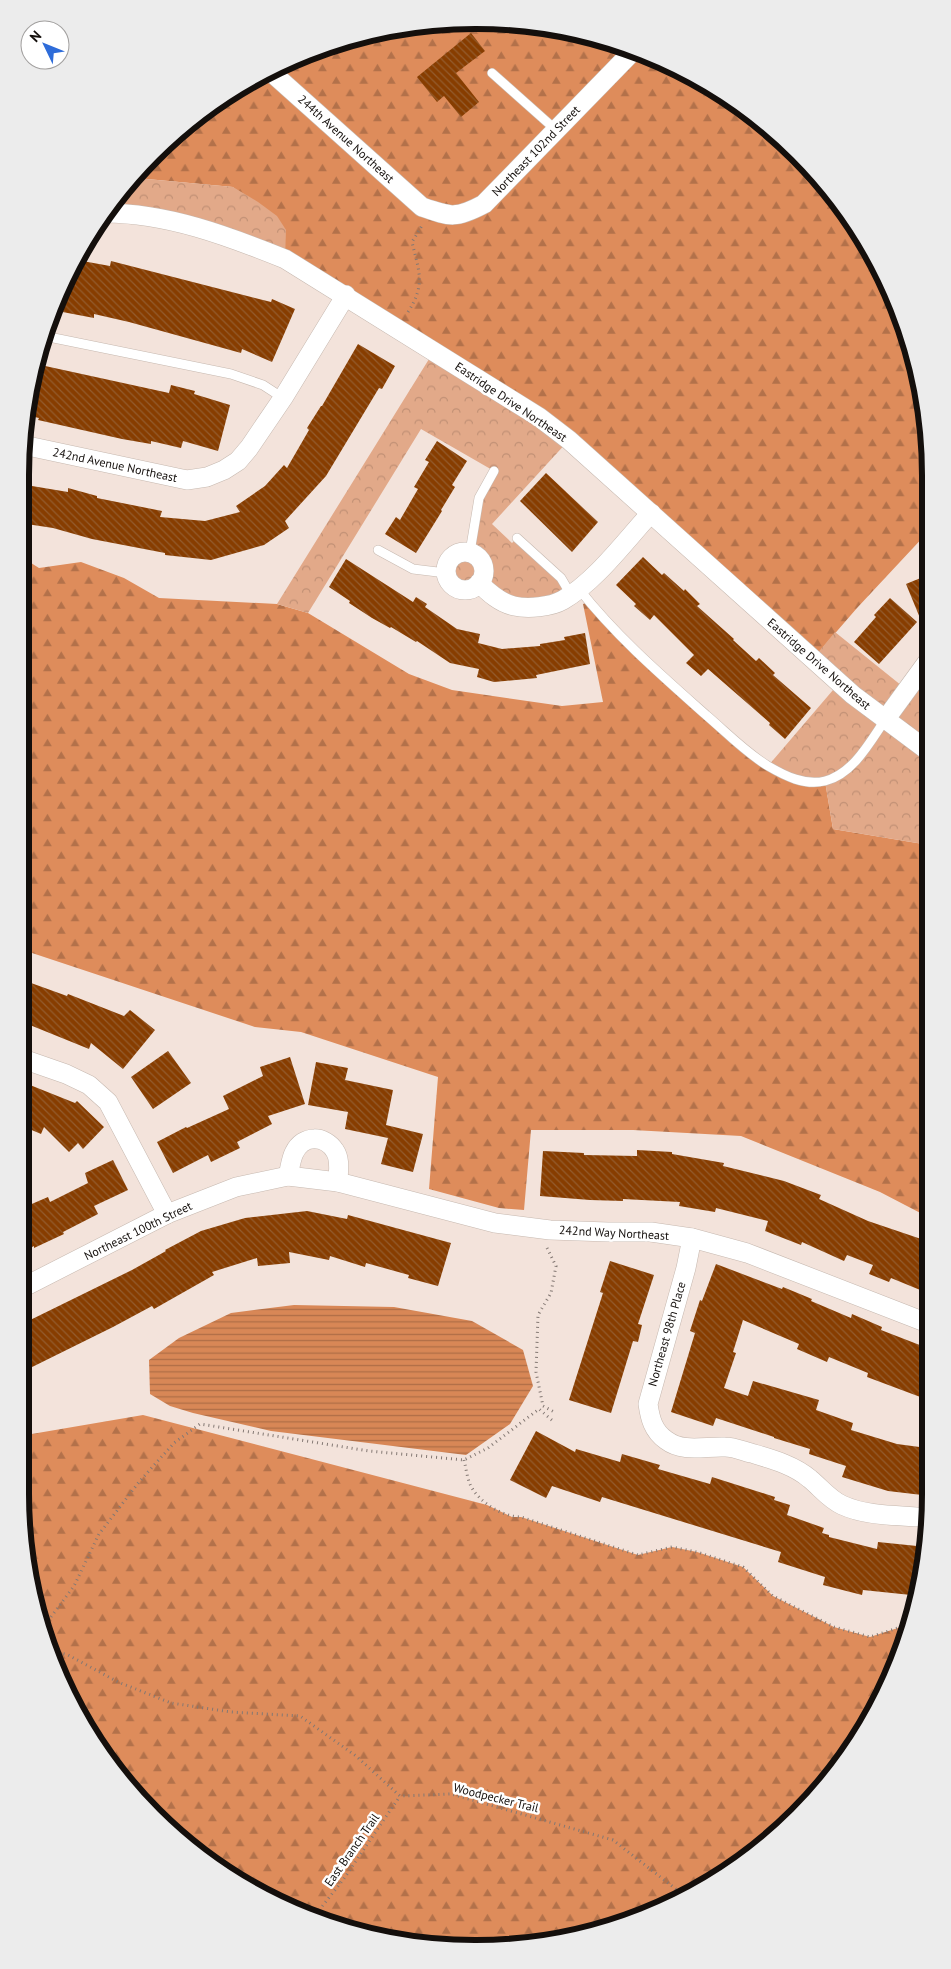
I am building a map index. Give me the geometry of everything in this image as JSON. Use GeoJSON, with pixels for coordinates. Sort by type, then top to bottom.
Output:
{"type":"FeatureCollection","features":[{"type":"Feature","properties":{"kind":"street","name":"Northeast 102nd Street"},"geometry":{"type":"LineString","coordinates":[[426,209],[448,216],[466,213],[484,204],[628,56]]}},
{"type":"Feature","properties":{"kind":"street","name":"244th Avenue Northeast"},"geometry":{"type":"LineString","coordinates":[[276,76],[426,209]]}},
{"type":"Feature","properties":{"kind":"street","name":"Eastridge Drive Northeast"},"geometry":{"type":"LineString","coordinates":[[115,213],[176,222],[242,242],[285,259],[346,295],[539,418],[569,440],[832,677],[885,720],[922,747]]}},
{"type":"Feature","properties":{"kind":"street"},"geometry":{"type":"LineString","coordinates":[[283,398],[346,295]]}},
{"type":"Feature","properties":{"kind":"street","name":"242nd Avenue Northeast"},"geometry":{"type":"LineString","coordinates":[[30,447],[167,477],[186,480],[207,477],[224,470],[238,461],[283,398]]}},
{"type":"Feature","properties":{"kind":"street"},"geometry":{"type":"LineString","coordinates":[[479,583],[494,597],[514,606],[532,607],[562,601],[575,592],[651,513]]}},
{"type":"Feature","properties":{"kind":"street"},"geometry":{"type":"LineString","coordinates":[[470,552],[475,554],[483,563],[484,575],[473,588],[461,590],[451,584],[446,573],[448,561],[458,553],[470,552]]}},
{"type":"Feature","properties":{"kind":"street"},"geometry":{"type":"LineString","coordinates":[[885,720],[922,669]]}},
{"type":"Feature","properties":{"kind":"street"},"geometry":{"type":"LineString","coordinates":[[29,1061],[66,1074],[89,1085],[108,1102],[167,1214]]}},
{"type":"Feature","properties":{"kind":"street"},"geometry":{"type":"LineString","coordinates":[[288,1176],[295,1152],[302,1143],[313,1138],[326,1141],[336,1152],[339,1164],[338,1182]]}},
{"type":"Feature","properties":{"kind":"street","name":"Northeast 100th Street"},"geometry":{"type":"LineString","coordinates":[[29,1284],[167,1214],[236,1187],[288,1176]]}},
{"type":"Feature","properties":{"kind":"street","name":"242nd Way Northeast"},"geometry":{"type":"LineString","coordinates":[[288,1176],[338,1182],[495,1224],[550,1230],[651,1232],[692,1238],[747,1253],[922,1321]]}},
{"type":"Feature","properties":{"kind":"street","name":"Northeast 98th Place"},"geometry":{"type":"LineString","coordinates":[[692,1238],[686,1268],[648,1404],[650,1417],[655,1429],[665,1440],[678,1446],[736,1449],[787,1465],[809,1478],[830,1498],[844,1506],[882,1514],[921,1517]]}},
{"type":"Feature","properties":{"kind":"lane"},"geometry":{"type":"LineString","coordinates":[[492,73],[556,130]]}},
{"type":"Feature","properties":{"kind":"lane"},"geometry":{"type":"LineString","coordinates":[[50,337],[232,374],[262,385],[283,398]]}},
{"type":"Feature","properties":{"kind":"lane"},"geometry":{"type":"LineString","coordinates":[[470,552],[479,498],[494,471]]}},
{"type":"Feature","properties":{"kind":"lane"},"geometry":{"type":"LineString","coordinates":[[517,538],[650,665],[758,759],[791,778],[813,782],[825,781],[841,774],[855,761],[885,720]]}},
{"type":"Feature","properties":{"kind":"lane"},"geometry":{"type":"LineString","coordinates":[[378,550],[413,569],[446,573]]}},
{"type":"Feature","properties":{"kind":"path"},"geometry":{"type":"LineString","coordinates":[[408,312],[417,297],[420,277],[412,242],[426,209]]}},
{"type":"Feature","properties":{"kind":"path"},"geometry":{"type":"LineString","coordinates":[[547,1248],[556,1266],[551,1293],[538,1315],[536,1372],[543,1406],[556,1413]]}},
{"type":"Feature","properties":{"kind":"path"},"geometry":{"type":"LineString","coordinates":[[48,1622],[74,1586],[99,1534],[139,1482],[174,1443],[200,1424],[369,1451],[464,1460],[488,1448],[539,1409],[553,1422]]}},
{"type":"Feature","properties":{"kind":"path"},"geometry":{"type":"LineString","coordinates":[[464,1460],[470,1485],[487,1505],[512,1517],[521,1517],[638,1555],[672,1547],[697,1552],[743,1567],[773,1596],[834,1627],[870,1637],[902,1627]]}},
{"type":"Feature","properties":{"kind":"path"},"geometry":{"type":"LineString","coordinates":[[58,1652],[68,1655],[118,1682],[171,1704],[231,1712],[300,1716],[356,1756],[400,1796]]}},
{"type":"Feature","properties":{"kind":"path","name":"Woodpecker Trail"},"geometry":{"type":"LineString","coordinates":[[400,1796],[451,1794],[614,1840],[678,1891]]}},
{"type":"Feature","properties":{"kind":"path","name":"East Branch Trail"},"geometry":{"type":"LineString","coordinates":[[318,1911],[343,1880],[400,1796]]}},
{"type":"Feature","properties":{"kind":"green space"},"geometry":{"type":"Polygon","coordinates":[[[446,30],[505,30],[563,37],[591,44],[619,52],[673,75],[724,104],[770,140],[791,160],[811,181],[847,227],[876,278],[899,332],[914,388],[921,446],[922,538],[857,608],[812,660],[569,440],[285,259],[233,187],[142,179],[181,140],[227,104],[278,75],[332,52],[360,44],[388,37],[446,30]]]}},
{"type":"Feature","properties":{"kind":"green space"},"geometry":{"type":"Polygon","coordinates":[[[142,179],[233,187],[277,216],[286,230],[285,259],[113,214],[142,179]]]}},
{"type":"Feature","properties":{"kind":"green space"},"geometry":{"type":"Polygon","coordinates":[[[434,351],[569,440],[492,524],[512,543],[517,538],[571,595],[546,605],[473,588],[462,589],[454,586],[446,573],[447,565],[451,558],[459,553],[470,552],[475,520],[494,471],[421,429],[308,613],[277,604],[434,351]]]}},
{"type":"Feature","properties":{"kind":"green space"},"geometry":{"type":"Polygon","coordinates":[[[29,562],[39,568],[81,562],[124,578],[159,598],[277,604],[308,613],[409,674],[452,690],[562,706],[603,702],[583,604],[589,602],[758,759],[825,781],[833,829],[922,844],[922,1214],[880,1192],[741,1136],[633,1130],[531,1130],[524,1210],[499,1208],[429,1189],[438,1077],[301,1032],[255,1027],[29,952],[29,562]]]}},
{"type":"Feature","properties":{"kind":"green space"},"geometry":{"type":"Polygon","coordinates":[[[835,632],[907,690],[922,669],[922,844],[833,829],[825,781],[813,782],[768,766],[839,683],[812,660],[835,632]]]}},
{"type":"Feature","properties":{"kind":"green space"},"geometry":{"type":"Polygon","coordinates":[[[143,1415],[487,1505],[512,1517],[521,1517],[638,1555],[672,1547],[697,1552],[743,1567],[773,1596],[834,1627],[870,1637],[902,1627],[876,1691],[847,1742],[830,1765],[811,1788],[770,1829],[724,1865],[699,1880],[673,1894],[619,1917],[563,1932],[505,1939],[476,1940],[446,1939],[388,1932],[332,1917],[305,1906],[278,1894],[227,1865],[181,1829],[160,1809],[140,1788],[104,1742],[75,1691],[63,1664],[52,1637],[37,1581],[30,1523],[29,1434],[143,1415]]]}},
{"type":"Feature","properties":{"kind":"shaded area"},"geometry":{"type":"Polygon","coordinates":[[[294,1305],[394,1307],[472,1321],[523,1350],[533,1386],[510,1424],[466,1455],[271,1431],[170,1406],[150,1394],[149,1360],[179,1338],[231,1313],[294,1305]]]}},
{"type":"Feature","properties":{"kind":"building"},"geometry":{"type":"Polygon","coordinates":[[[471,33],[485,51],[456,73],[479,102],[461,117],[444,96],[437,102],[417,77],[471,33]]]}},
{"type":"Feature","properties":{"kind":"building"},"geometry":{"type":"Polygon","coordinates":[[[84,261],[110,266],[111,261],[271,302],[272,299],[295,309],[272,362],[242,349],[241,353],[129,322],[94,314],[94,318],[60,312],[84,261]]]}},
{"type":"Feature","properties":{"kind":"building"},"geometry":{"type":"Polygon","coordinates":[[[358,344],[395,366],[382,389],[379,388],[326,476],[285,521],[289,528],[264,545],[211,560],[165,555],[165,553],[29,524],[29,486],[68,492],[68,488],[97,496],[97,498],[162,511],[160,517],[205,521],[240,512],[236,506],[265,486],[284,465],[287,468],[309,430],[307,428],[358,344]]]}},
{"type":"Feature","properties":{"kind":"building"},"geometry":{"type":"Polygon","coordinates":[[[43,365],[169,393],[171,385],[195,391],[194,394],[230,405],[218,451],[183,441],[181,448],[151,441],[151,444],[122,439],[38,420],[39,418],[33,417],[43,365]]]}},
{"type":"Feature","properties":{"kind":"building"},"geometry":{"type":"Polygon","coordinates":[[[437,441],[467,461],[452,485],[455,487],[442,511],[416,553],[385,534],[396,517],[400,520],[418,489],[414,487],[429,462],[425,460],[437,441]]]}},
{"type":"Feature","properties":{"kind":"building"},"geometry":{"type":"Polygon","coordinates":[[[546,473],[598,522],[572,552],[520,501],[546,473]]]}},
{"type":"Feature","properties":{"kind":"building"},"geometry":{"type":"Polygon","coordinates":[[[643,557],[662,575],[664,573],[684,591],[685,589],[700,604],[697,606],[733,640],[756,661],[759,658],[775,673],[773,675],[811,708],[785,739],[769,725],[770,723],[708,669],[701,676],[686,663],[694,655],[654,615],[650,620],[634,606],[636,604],[616,585],[643,557]]]}},
{"type":"Feature","properties":{"kind":"building"},"geometry":{"type":"Polygon","coordinates":[[[346,559],[413,602],[416,597],[427,604],[425,607],[457,629],[480,634],[478,643],[502,649],[540,646],[540,644],[565,640],[564,637],[585,633],[590,664],[536,675],[537,678],[494,682],[477,677],[479,669],[450,663],[417,641],[372,618],[329,587],[346,559]]]}},
{"type":"Feature","properties":{"kind":"building"},"geometry":{"type":"Polygon","coordinates":[[[922,577],[922,623],[906,584],[922,577]]]}},
{"type":"Feature","properties":{"kind":"building"},"geometry":{"type":"Polygon","coordinates":[[[890,598],[917,622],[879,664],[854,642],[876,617],[874,615],[890,598]]]}},
{"type":"Feature","properties":{"kind":"building"},"geometry":{"type":"Polygon","coordinates":[[[29,982],[67,996],[68,994],[124,1016],[130,1010],[155,1030],[123,1069],[91,1043],[89,1049],[29,1025],[29,982]]]}},
{"type":"Feature","properties":{"kind":"building"},"geometry":{"type":"Polygon","coordinates":[[[168,1051],[191,1083],[153,1109],[131,1077],[168,1051]]]}},
{"type":"Feature","properties":{"kind":"building"},"geometry":{"type":"Polygon","coordinates":[[[290,1057],[305,1104],[268,1116],[272,1124],[237,1142],[240,1148],[211,1162],[208,1155],[173,1173],[157,1142],[186,1127],[229,1109],[223,1096],[263,1076],[260,1067],[290,1057]]]}},
{"type":"Feature","properties":{"kind":"building"},"geometry":{"type":"Polygon","coordinates":[[[316,1062],[348,1068],[345,1080],[393,1090],[386,1125],[423,1134],[413,1172],[381,1164],[388,1138],[345,1129],[348,1112],[308,1105],[316,1062]]]}},
{"type":"Feature","properties":{"kind":"building"},"geometry":{"type":"Polygon","coordinates":[[[29,1085],[75,1103],[77,1101],[104,1127],[83,1149],[78,1143],[69,1152],[44,1127],[41,1134],[29,1129],[29,1085]]]}},
{"type":"Feature","properties":{"kind":"building"},"geometry":{"type":"Polygon","coordinates":[[[637,1150],[672,1152],[672,1154],[724,1163],[723,1166],[784,1181],[821,1195],[819,1199],[868,1221],[922,1239],[922,1291],[891,1278],[889,1282],[869,1274],[873,1265],[847,1255],[844,1261],[802,1242],[801,1245],[765,1231],[768,1221],[716,1208],[715,1212],[679,1206],[680,1202],[623,1199],[623,1201],[590,1200],[540,1196],[543,1151],[584,1153],[584,1155],[637,1156],[637,1150]]]}},
{"type":"Feature","properties":{"kind":"building"},"geometry":{"type":"Polygon","coordinates":[[[113,1160],[128,1190],[94,1206],[98,1214],[63,1232],[64,1234],[29,1249],[29,1205],[48,1197],[50,1202],[88,1183],[85,1173],[113,1160]]]}},
{"type":"Feature","properties":{"kind":"building"},"geometry":{"type":"Polygon","coordinates":[[[307,1211],[347,1219],[348,1215],[451,1243],[438,1286],[408,1278],[409,1275],[366,1263],[365,1267],[330,1256],[329,1260],[289,1252],[290,1263],[258,1266],[257,1258],[212,1272],[214,1275],[154,1309],[152,1306],[29,1369],[29,1321],[132,1270],[201,1231],[245,1218],[307,1211]]]}},
{"type":"Feature","properties":{"kind":"building"},"geometry":{"type":"Polygon","coordinates":[[[610,1261],[654,1275],[638,1324],[642,1325],[638,1342],[633,1341],[611,1413],[569,1400],[603,1293],[600,1292],[610,1261]]]}},
{"type":"Feature","properties":{"kind":"building"},"geometry":{"type":"Polygon","coordinates":[[[716,1264],[782,1289],[783,1287],[851,1318],[852,1314],[882,1327],[881,1330],[922,1346],[922,1398],[867,1377],[868,1373],[829,1357],[827,1362],[797,1349],[799,1344],[743,1320],[733,1352],[736,1353],[724,1388],[748,1396],[753,1381],[819,1400],[816,1410],[853,1423],[851,1430],[897,1444],[922,1447],[922,1495],[888,1491],[842,1477],[846,1466],[809,1454],[810,1449],[774,1437],[716,1418],[713,1426],[671,1412],[695,1333],[690,1331],[700,1300],[702,1301],[716,1264]]]}},
{"type":"Feature","properties":{"kind":"building"},"geometry":{"type":"Polygon","coordinates":[[[536,1431],[575,1452],[576,1449],[620,1462],[622,1454],[660,1465],[658,1469],[710,1484],[712,1477],[775,1497],[774,1500],[790,1505],[787,1515],[824,1528],[822,1533],[829,1535],[829,1537],[877,1549],[878,1542],[917,1546],[911,1595],[863,1590],[862,1595],[823,1585],[825,1577],[778,1562],[781,1552],[602,1497],[600,1502],[552,1486],[546,1498],[510,1480],[536,1431]]]}}]}
